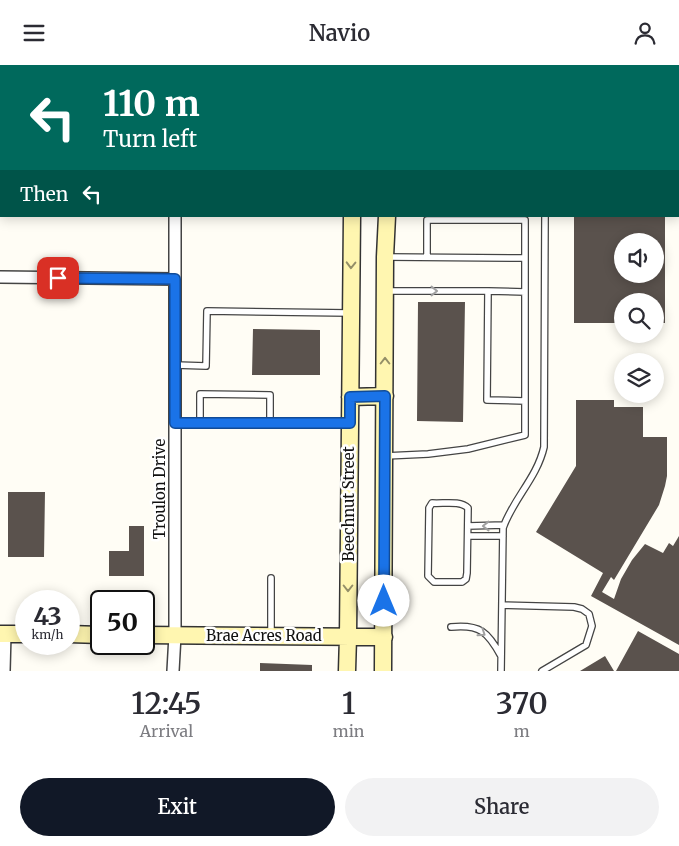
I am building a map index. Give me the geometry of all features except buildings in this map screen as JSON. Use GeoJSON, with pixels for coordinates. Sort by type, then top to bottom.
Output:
{"type":"FeatureCollection","features":[{"type":"Feature","properties":{"kind":"main road","name":"Beechnut Street"},"geometry":{"type":"LineString","coordinates":[[347,671],[352,217]]}},
{"type":"Feature","properties":{"kind":"main road"},"geometry":{"type":"LineString","coordinates":[[384,671],[387,217]]}},
{"type":"Feature","properties":{"kind":"main road"},"geometry":{"type":"LineString","coordinates":[[350,397],[385,396]]}},
{"type":"Feature","properties":{"kind":"main road"},"geometry":{"type":"LineString","coordinates":[[2,634],[15,634]]}},
{"type":"Feature","properties":{"kind":"main road","name":"Brae Acres Road"},"geometry":{"type":"LineString","coordinates":[[155,635],[384,637]]}},
{"type":"Feature","properties":{"kind":"street","name":"Troulon Drive"},"geometry":{"type":"LineString","coordinates":[[173,671],[175,635],[175,217]]}},
{"type":"Feature","properties":{"kind":"street"},"geometry":{"type":"LineString","coordinates":[[0,277],[175,279]]}},
{"type":"Feature","properties":{"kind":"street"},"geometry":{"type":"LineString","coordinates":[[2,634],[4,671]]}},
{"type":"Feature","properties":{"kind":"lane"},"geometry":{"type":"LineString","coordinates":[[501,671],[504,525],[508,514],[541,460],[544,447],[545,217]]}},
{"type":"Feature","properties":{"kind":"lane"},"geometry":{"type":"LineString","coordinates":[[385,456],[428,454],[468,449],[526,435],[525,220],[427,220],[427,257]]}},
{"type":"Feature","properties":{"kind":"lane"},"geometry":{"type":"LineString","coordinates":[[386,257],[526,258]]}},
{"type":"Feature","properties":{"kind":"lane"},"geometry":{"type":"LineString","coordinates":[[386,291],[525,292]]}},
{"type":"Feature","properties":{"kind":"lane"},"geometry":{"type":"LineString","coordinates":[[488,291],[486,400],[526,401]]}},
{"type":"Feature","properties":{"kind":"lane"},"geometry":{"type":"LineString","coordinates":[[175,365],[206,366],[207,311],[350,313]]}},
{"type":"Feature","properties":{"kind":"lane"},"geometry":{"type":"LineString","coordinates":[[200,423],[200,394],[270,395],[270,423]]}},
{"type":"Feature","properties":{"kind":"lane"},"geometry":{"type":"LineString","coordinates":[[175,423],[350,423]]}},
{"type":"Feature","properties":{"kind":"lane"},"geometry":{"type":"LineString","coordinates":[[432,503],[461,504],[466,506],[468,508],[468,526],[466,579],[462,582],[434,582],[428,576],[430,505],[432,503]]}},
{"type":"Feature","properties":{"kind":"lane"},"geometry":{"type":"LineString","coordinates":[[468,526],[504,525]]}},
{"type":"Feature","properties":{"kind":"lane"},"geometry":{"type":"LineString","coordinates":[[468,536],[503,536]]}},
{"type":"Feature","properties":{"kind":"lane"},"geometry":{"type":"LineString","coordinates":[[270,636],[271,578]]}},
{"type":"Feature","properties":{"kind":"lane"},"geometry":{"type":"LineString","coordinates":[[502,605],[574,607],[582,609],[589,614],[592,626],[586,645],[542,671]]}},
{"type":"Feature","properties":{"kind":"lane"},"geometry":{"type":"LineString","coordinates":[[451,627],[466,626],[476,628],[485,633],[493,642],[502,658]]}},
{"type":"Feature","properties":{"kind":"route"},"geometry":{"type":"LineString","coordinates":[[58,278],[175,279],[175,423],[350,423],[350,397],[385,396],[384,601]]}}]}
